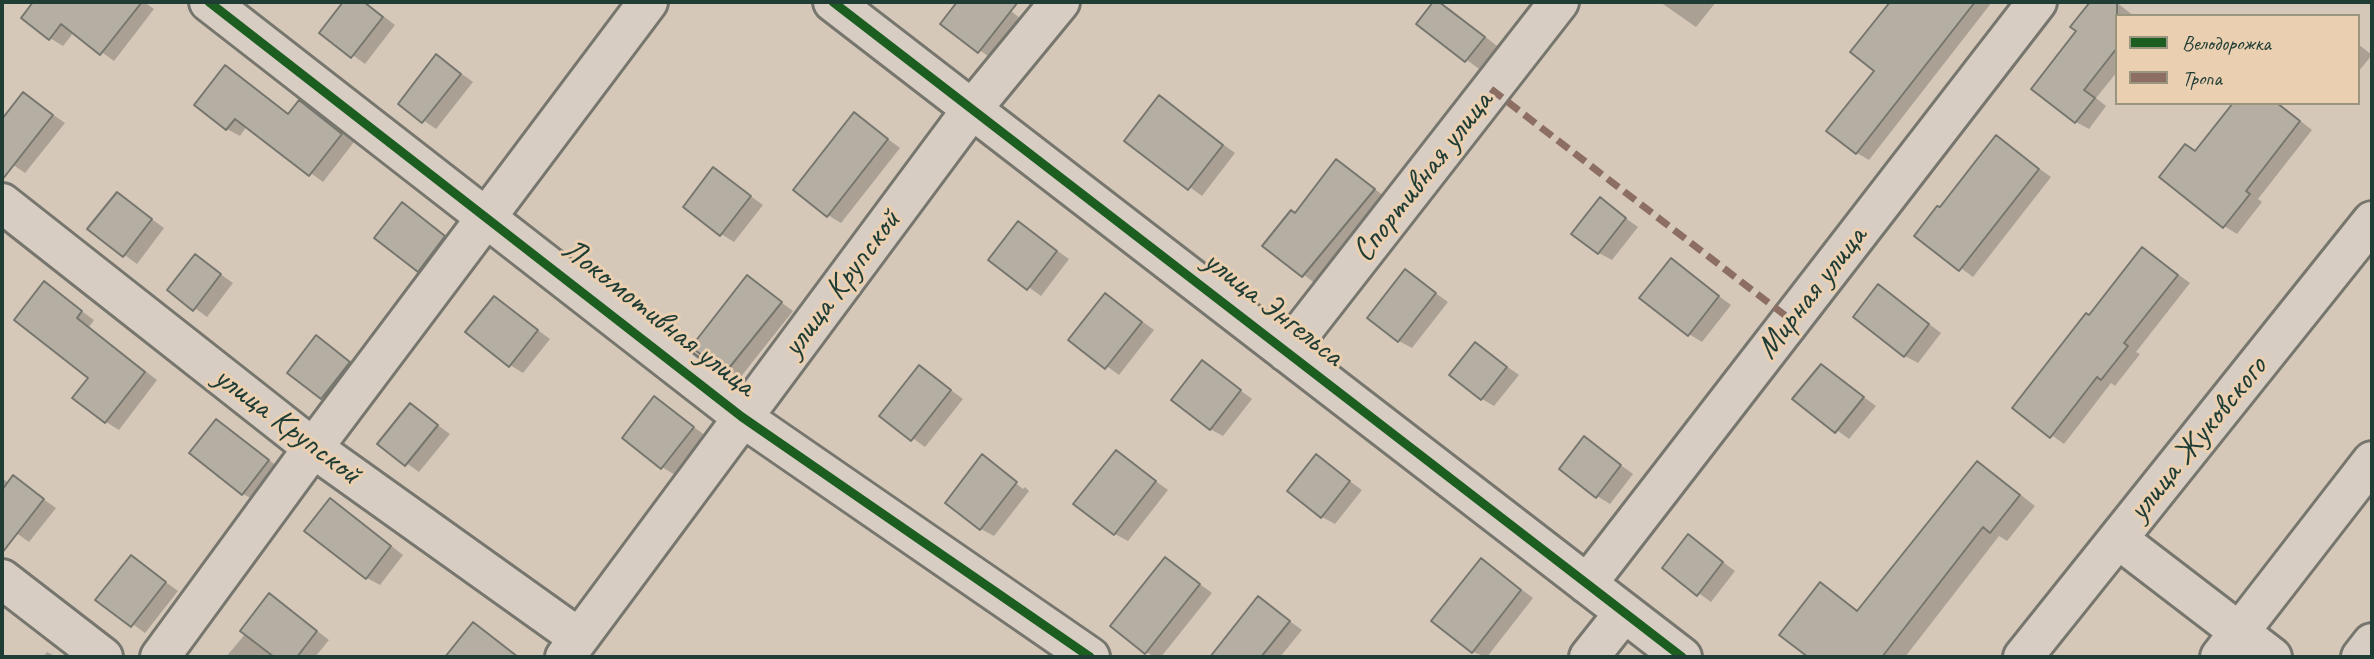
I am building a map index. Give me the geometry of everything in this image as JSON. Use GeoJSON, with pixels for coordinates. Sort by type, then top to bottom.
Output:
{"type":"FeatureCollection","features":[{"type":"Feature","properties":{"kind":"street","name":"Локомотивная улица"},"geometry":{"type":"LineString","coordinates":[[209,2],[742,417],[1090,657]]}},
{"type":"Feature","properties":{"kind":"street"},"geometry":{"type":"LineString","coordinates":[[160,657],[313,448],[649,2]]}},
{"type":"Feature","properties":{"kind":"street","name":"улица Энгельса"},"geometry":{"type":"LineString","coordinates":[[833,2],[1682,657]]}},
{"type":"Feature","properties":{"kind":"street","name":"улица Крупской"},"geometry":{"type":"LineString","coordinates":[[2,203],[572,648],[972,110],[1060,2]]}},
{"type":"Feature","properties":{"kind":"street","name":"Спортивная улица"},"geometry":{"type":"LineString","coordinates":[[1286,352],[1559,2]]}},
{"type":"Feature","properties":{"kind":"street","name":"Мирная улица"},"geometry":{"type":"LineString","coordinates":[[1587,584],[2037,2]]}},
{"type":"Feature","properties":{"kind":"street","name":"улица Жуковского"},"geometry":{"type":"LineString","coordinates":[[2024,657],[2372,221]]}},
{"type":"Feature","properties":{"kind":"street"},"geometry":{"type":"LineString","coordinates":[[2230,645],[2372,461]]}},
{"type":"Feature","properties":{"kind":"street"},"geometry":{"type":"LineString","coordinates":[[2118,539],[2230,645],[2272,657]]}},
{"type":"Feature","properties":{"kind":"street"},"geometry":{"type":"LineString","coordinates":[[2,579],[103,657]]}},
{"type":"Feature","properties":{"kind":"street"},"geometry":{"type":"LineString","coordinates":[[1590,657],[1624,613]]}},
{"type":"Feature","properties":{"kind":"street"},"geometry":{"type":"LineString","coordinates":[[2361,657],[2372,643]]}},
{"type":"Feature","properties":{"kind":"building"},"geometry":{"type":"Polygon","coordinates":[[[33,2],[142,2],[100,55],[61,24],[49,40],[21,18],[33,2]]]}},
{"type":"Feature","properties":{"kind":"building"},"geometry":{"type":"Polygon","coordinates":[[[343,2],[364,2],[383,17],[351,58],[319,33],[343,2]]]}},
{"type":"Feature","properties":{"kind":"building"},"geometry":{"type":"Polygon","coordinates":[[[957,2],[1018,2],[978,53],[940,24],[957,2]]]}},
{"type":"Feature","properties":{"kind":"building"},"geometry":{"type":"Polygon","coordinates":[[[1433,2],[1439,2],[1485,37],[1465,62],[1416,24],[1433,2]]]}},
{"type":"Feature","properties":{"kind":"building"},"geometry":{"type":"Polygon","coordinates":[[[1890,2],[1975,2],[1856,154],[1826,131],[1874,71],[1850,52],[1890,2]]]}},
{"type":"Feature","properties":{"kind":"building"},"geometry":{"type":"Polygon","coordinates":[[[2090,2],[2117,2],[2115,51],[2084,90],[2095,98],[2075,123],[2031,89],[2076,31],[2070,27],[2090,2]]]}},
{"type":"Feature","properties":{"kind":"building"},"geometry":{"type":"Polygon","coordinates":[[[436,54],[461,74],[422,123],[398,104],[436,54]]]}},
{"type":"Feature","properties":{"kind":"building"},"geometry":{"type":"Polygon","coordinates":[[[225,65],[288,114],[299,100],[342,134],[309,176],[235,119],[226,130],[194,105],[225,65]]]}},
{"type":"Feature","properties":{"kind":"building"},"geometry":{"type":"Polygon","coordinates":[[[23,92],[53,115],[2,180],[2,119],[23,92]]]}},
{"type":"Feature","properties":{"kind":"building"},"geometry":{"type":"Polygon","coordinates":[[[1159,95],[1223,145],[1188,190],[1124,141],[1159,95]]]}},
{"type":"Feature","properties":{"kind":"building"},"geometry":{"type":"Polygon","coordinates":[[[2231,105],[2280,105],[2300,121],[2246,191],[2250,194],[2223,228],[2159,177],[2185,144],[2195,151],[2231,105]]]}},
{"type":"Feature","properties":{"kind":"building"},"geometry":{"type":"Polygon","coordinates":[[[854,112],[888,139],[827,217],[793,190],[854,112]]]}},
{"type":"Feature","properties":{"kind":"building"},"geometry":{"type":"Polygon","coordinates":[[[1996,135],[2039,169],[1959,271],[1914,236],[1996,135]]]}},
{"type":"Feature","properties":{"kind":"building"},"geometry":{"type":"Polygon","coordinates":[[[1336,159],[1375,189],[1302,277],[1262,246],[1291,210],[1295,213],[1336,159]]]}},
{"type":"Feature","properties":{"kind":"building"},"geometry":{"type":"Polygon","coordinates":[[[713,167],[751,196],[720,236],[683,207],[713,167]]]}},
{"type":"Feature","properties":{"kind":"building"},"geometry":{"type":"Polygon","coordinates":[[[117,192],[152,219],[123,257],[87,229],[117,192]]]}},
{"type":"Feature","properties":{"kind":"building"},"geometry":{"type":"Polygon","coordinates":[[[1600,197],[1626,218],[1598,254],[1571,234],[1600,197]]]}},
{"type":"Feature","properties":{"kind":"building"},"geometry":{"type":"Polygon","coordinates":[[[402,202],[445,236],[418,272],[374,238],[402,202]]]}},
{"type":"Feature","properties":{"kind":"building"},"geometry":{"type":"Polygon","coordinates":[[[1018,221],[1057,251],[1027,290],[988,260],[1018,221]]]}},
{"type":"Feature","properties":{"kind":"building"},"geometry":{"type":"Polygon","coordinates":[[[2142,247],[2178,275],[2124,343],[2128,346],[2101,380],[2097,377],[2050,438],[2012,408],[2086,313],[2089,315],[2142,247]]]}},
{"type":"Feature","properties":{"kind":"building"},"geometry":{"type":"Polygon","coordinates":[[[195,254],[221,274],[193,311],[167,290],[195,254]]]}},
{"type":"Feature","properties":{"kind":"building"},"geometry":{"type":"Polygon","coordinates":[[[1671,258],[1719,296],[1688,336],[1639,298],[1671,258]]]}},
{"type":"Feature","properties":{"kind":"building"},"geometry":{"type":"Polygon","coordinates":[[[1405,269],[1436,293],[1398,342],[1367,318],[1405,269]]]}},
{"type":"Feature","properties":{"kind":"building"},"geometry":{"type":"Polygon","coordinates":[[[747,275],[782,302],[725,373],[691,347],[747,275]]]}},
{"type":"Feature","properties":{"kind":"building"},"geometry":{"type":"Polygon","coordinates":[[[44,281],[82,311],[77,318],[145,372],[105,423],[72,398],[88,378],[14,320],[44,281]]]}},
{"type":"Feature","properties":{"kind":"building"},"geometry":{"type":"Polygon","coordinates":[[[1878,284],[1929,324],[1904,357],[1853,317],[1878,284]]]}},
{"type":"Feature","properties":{"kind":"building"},"geometry":{"type":"Polygon","coordinates":[[[1105,293],[1142,322],[1105,369],[1068,340],[1105,293]]]}},
{"type":"Feature","properties":{"kind":"building"},"geometry":{"type":"Polygon","coordinates":[[[494,296],[538,330],[509,367],[465,332],[494,296]]]}},
{"type":"Feature","properties":{"kind":"building"},"geometry":{"type":"Polygon","coordinates":[[[316,335],[350,362],[321,399],[287,373],[316,335]]]}},
{"type":"Feature","properties":{"kind":"building"},"geometry":{"type":"Polygon","coordinates":[[[1475,342],[1507,367],[1481,400],[1449,375],[1475,342]]]}},
{"type":"Feature","properties":{"kind":"building"},"geometry":{"type":"Polygon","coordinates":[[[1202,360],[1241,390],[1210,430],[1171,400],[1202,360]]]}},
{"type":"Feature","properties":{"kind":"building"},"geometry":{"type":"Polygon","coordinates":[[[1821,364],[1864,397],[1835,433],[1792,399],[1821,364]]]}},
{"type":"Feature","properties":{"kind":"building"},"geometry":{"type":"Polygon","coordinates":[[[919,365],[951,390],[911,441],[879,416],[919,365]]]}},
{"type":"Feature","properties":{"kind":"building"},"geometry":{"type":"Polygon","coordinates":[[[654,396],[694,427],[661,469],[622,438],[654,396]]]}},
{"type":"Feature","properties":{"kind":"building"},"geometry":{"type":"Polygon","coordinates":[[[410,403],[438,425],[405,466],[377,444],[410,403]]]}},
{"type":"Feature","properties":{"kind":"building"},"geometry":{"type":"Polygon","coordinates":[[[216,419],[269,460],[242,495],[189,453],[216,419]]]}},
{"type":"Feature","properties":{"kind":"building"},"geometry":{"type":"Polygon","coordinates":[[[1584,436],[1621,465],[1596,498],[1559,469],[1584,436]]]}},
{"type":"Feature","properties":{"kind":"building"},"geometry":{"type":"Polygon","coordinates":[[[1116,450],[1156,481],[1114,535],[1073,504],[1116,450]]]}},
{"type":"Feature","properties":{"kind":"building"},"geometry":{"type":"Polygon","coordinates":[[[982,454],[1017,482],[980,530],[945,503],[982,454]]]}},
{"type":"Feature","properties":{"kind":"building"},"geometry":{"type":"Polygon","coordinates":[[[1316,454],[1350,481],[1321,518],[1287,491],[1316,454]]]}},
{"type":"Feature","properties":{"kind":"building"},"geometry":{"type":"Polygon","coordinates":[[[1977,461],[2020,495],[1990,533],[1983,527],[1882,657],[1808,657],[1779,635],[1820,582],[1857,611],[1977,461]]]}},
{"type":"Feature","properties":{"kind":"building"},"geometry":{"type":"Polygon","coordinates":[[[13,475],[44,499],[2,553],[2,490],[13,475]]]}},
{"type":"Feature","properties":{"kind":"building"},"geometry":{"type":"Polygon","coordinates":[[[330,498],[391,546],[366,579],[304,531],[330,498]]]}},
{"type":"Feature","properties":{"kind":"building"},"geometry":{"type":"Polygon","coordinates":[[[1688,534],[1723,562],[1697,596],[1662,568],[1688,534]]]}},
{"type":"Feature","properties":{"kind":"building"},"geometry":{"type":"Polygon","coordinates":[[[131,555],[166,582],[131,627],[95,600],[131,555]]]}},
{"type":"Feature","properties":{"kind":"building"},"geometry":{"type":"Polygon","coordinates":[[[1165,557],[1200,584],[1145,654],[1110,626],[1165,557]]]}},
{"type":"Feature","properties":{"kind":"building"},"geometry":{"type":"Polygon","coordinates":[[[1481,558],[1521,590],[1472,653],[1431,621],[1481,558]]]}},
{"type":"Feature","properties":{"kind":"building"},"geometry":{"type":"Polygon","coordinates":[[[269,593],[317,631],[297,657],[274,657],[240,631],[269,593]]]}},
{"type":"Feature","properties":{"kind":"building"},"geometry":{"type":"Polygon","coordinates":[[[1258,596],[1290,621],[1261,657],[1210,657],[1258,596]]]}},
{"type":"Feature","properties":{"kind":"building"},"geometry":{"type":"Polygon","coordinates":[[[473,622],[518,657],[445,657],[473,622]]]}},
{"type":"Feature","properties":{"kind":"marked path"},"geometry":{"type":"LineString","coordinates":[[1491,89],[1791,320]]}},
{"type":"Feature","properties":{"kind":"cycle path"},"geometry":{"type":"LineString","coordinates":[[209,2],[742,417],[1090,657]]}},
{"type":"Feature","properties":{"kind":"cycle path"},"geometry":{"type":"LineString","coordinates":[[833,2],[1682,657]]}}]}
